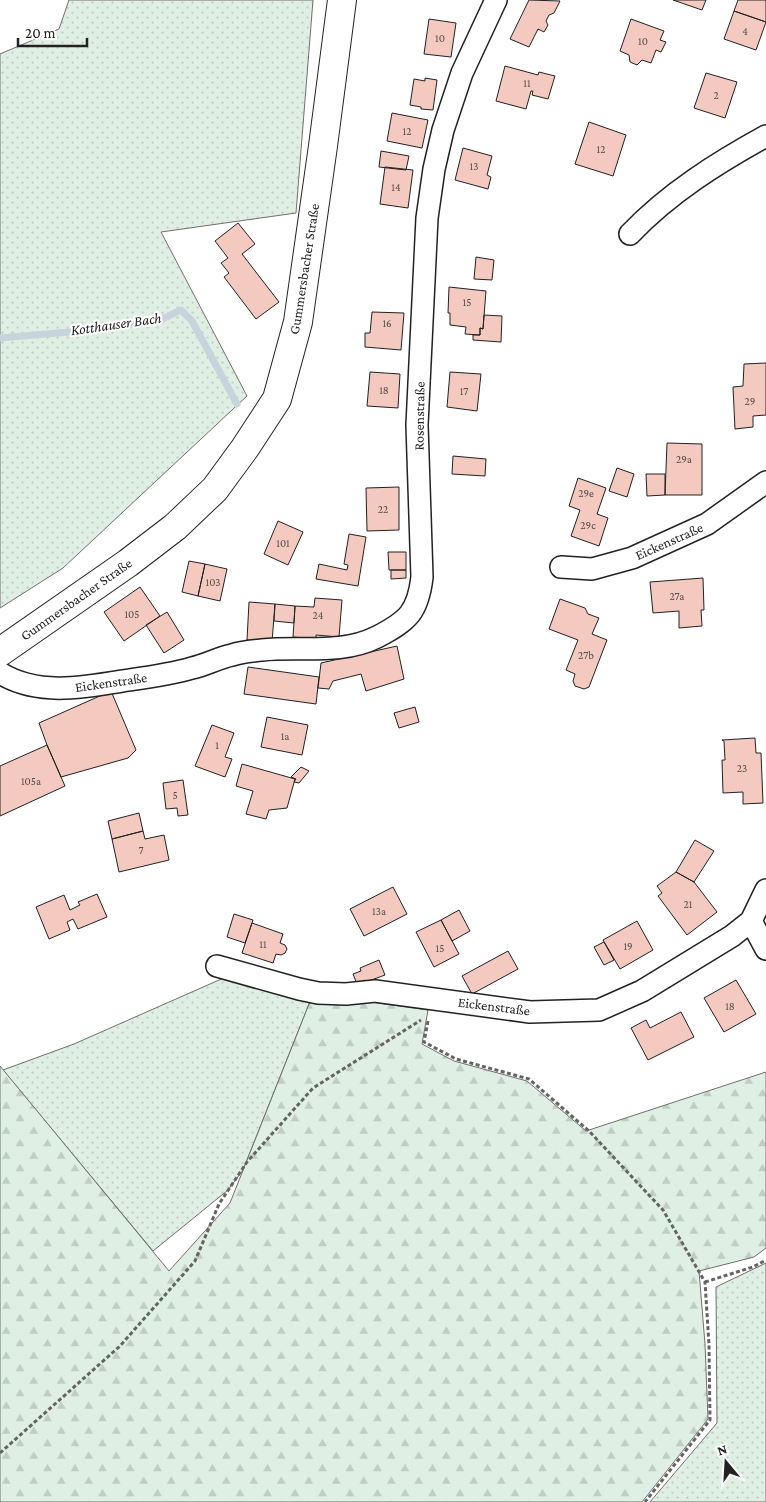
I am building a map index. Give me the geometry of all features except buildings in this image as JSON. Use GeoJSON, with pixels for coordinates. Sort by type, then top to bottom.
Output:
{"type":"FeatureCollection","features":[{"type":"Feature","properties":{"kind":"main road","name":"Gummersbacher Straße"},"geometry":{"type":"LineString","coordinates":[[0,652],[128,563],[175,527],[215,489],[277,399],[298,322],[324,146],[342,0]]}},
{"type":"Feature","properties":{"kind":"street","name":"Rosenstraße"},"geometry":{"type":"LineString","coordinates":[[194,668],[232,654],[263,650],[343,648],[375,638],[399,625],[414,610],[420,592],[422,577],[417,425],[428,208],[434,169],[443,130],[453,99],[462,73],[496,0]]}},
{"type":"Feature","properties":{"kind":"street"},"geometry":{"type":"LineString","coordinates":[[630,234],[685,186],[727,158],[766,136]]}},
{"type":"Feature","properties":{"kind":"street","name":"Eickenstraße"},"geometry":{"type":"LineString","coordinates":[[561,567],[592,569],[632,558],[707,524],[766,482]]}},
{"type":"Feature","properties":{"kind":"street","name":"Eickenstraße"},"geometry":{"type":"LineString","coordinates":[[0,673],[15,682],[30,686],[78,689],[194,668]]}},
{"type":"Feature","properties":{"kind":"street","name":"Eickenstraße"},"geometry":{"type":"LineString","coordinates":[[217,966],[299,989],[318,992],[346,994],[375,991],[530,1012],[599,1010],[642,991],[732,936],[751,921],[766,890]]}},
{"type":"Feature","properties":{"kind":"street"},"geometry":{"type":"LineString","coordinates":[[751,921],[766,949]]}},
{"type":"Feature","properties":{"kind":"path"},"geometry":{"type":"LineString","coordinates":[[0,1453],[120,1346],[195,1261],[218,1204],[248,1162],[313,1088],[429,1015],[424,1042],[456,1059],[529,1079],[590,1131],[664,1210],[705,1282],[709,1344],[710,1420],[645,1502]]}},
{"type":"Feature","properties":{"kind":"path"},"geometry":{"type":"LineString","coordinates":[[705,1282],[766,1260]]}},
{"type":"Feature","properties":{"kind":"green space"},"geometry":{"type":"Polygon","coordinates":[[[69,0],[313,0],[296,213],[161,232],[247,396],[63,568],[0,608],[0,54],[59,29],[69,0]]]}},
{"type":"Feature","properties":{"kind":"green space"},"geometry":{"type":"Polygon","coordinates":[[[244,969],[313,994],[243,1170],[228,1190],[153,1251],[3,1070],[74,1044],[244,969]]]}},
{"type":"Feature","properties":{"kind":"green space"},"geometry":{"type":"Polygon","coordinates":[[[313,994],[428,1010],[422,1044],[454,1061],[527,1081],[586,1131],[766,1072],[766,1248],[754,1257],[699,1271],[705,1344],[708,1419],[642,1502],[0,1502],[0,1066],[169,1271],[230,1203],[313,994]]]}},
{"type":"Feature","properties":{"kind":"green space"},"geometry":{"type":"Polygon","coordinates":[[[766,1263],[766,1502],[650,1502],[717,1423],[716,1287],[766,1263]]]}},
{"type":"Feature","properties":{"kind":"waterway","name":"Kotthauser Bach"},"geometry":{"type":"LineString","coordinates":[[0,338],[81,331],[158,321],[181,310],[192,321],[237,404]]}}]}
